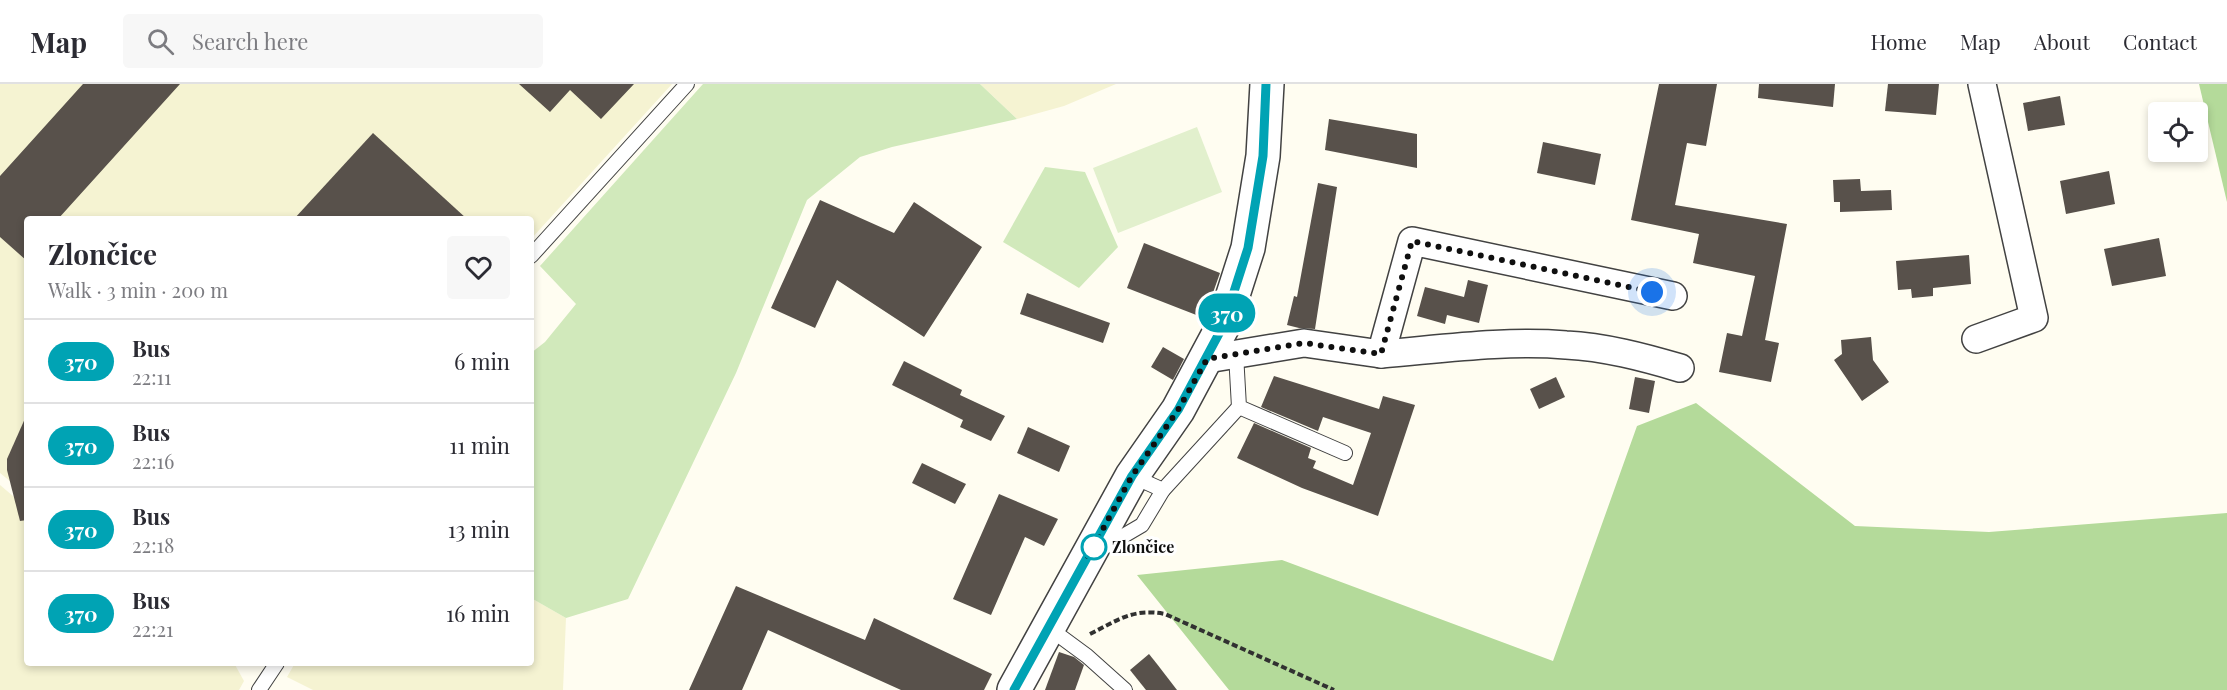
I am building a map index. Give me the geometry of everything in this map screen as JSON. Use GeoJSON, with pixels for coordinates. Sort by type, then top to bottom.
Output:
{"type":"FeatureCollection","features":[{"type":"Feature","properties":{"kind":"street"},"geometry":{"type":"LineString","coordinates":[[1015,690],[1060,636],[1088,556],[1132,476],[1178,410],[1221,356],[1223,326],[1248,248],[1263,156],[1266,84]]}},
{"type":"Feature","properties":{"kind":"street"},"geometry":{"type":"LineString","coordinates":[[1976,339],[2034,318],[1982,84]]}},
{"type":"Feature","properties":{"kind":"street"},"geometry":{"type":"LineString","coordinates":[[1381,354],[1412,241],[1673,296]]}},
{"type":"Feature","properties":{"kind":"street"},"geometry":{"type":"LineString","coordinates":[[1221,356],[1304,343],[1381,354],[1489,345],[1566,345],[1641,356],[1680,368]]}},
{"type":"Feature","properties":{"kind":"lane"},"geometry":{"type":"LineString","coordinates":[[534,253],[687,84]]}},
{"type":"Feature","properties":{"kind":"lane"},"geometry":{"type":"LineString","coordinates":[[1221,356],[1239,407],[1345,453]]}},
{"type":"Feature","properties":{"kind":"lane"},"geometry":{"type":"LineString","coordinates":[[1088,556],[1142,525],[1163,490],[1239,407]]}},
{"type":"Feature","properties":{"kind":"lane"},"geometry":{"type":"LineString","coordinates":[[1132,476],[1163,490]]}},
{"type":"Feature","properties":{"kind":"lane"},"geometry":{"type":"LineString","coordinates":[[1060,636],[1125,690]]}},
{"type":"Feature","properties":{"kind":"lane"},"geometry":{"type":"LineString","coordinates":[[259,690],[275,666]]}},
{"type":"Feature","properties":{"kind":"path"},"geometry":{"type":"LineString","coordinates":[[1060,636],[1130,613],[1150,611],[1165,614],[1334,690]]}},
{"type":"Feature","properties":{"kind":"shaded area"},"geometry":{"type":"Polygon","coordinates":[[[0,84],[672,84],[534,236],[534,216],[24,216],[24,493],[0,473],[0,84]]]}},
{"type":"Feature","properties":{"kind":"shaded area"},"geometry":{"type":"Polygon","coordinates":[[[980,84],[1116,84],[1064,106],[1017,119],[980,84]]]}},
{"type":"Feature","properties":{"kind":"shaded area"},"geometry":{"type":"Polygon","coordinates":[[[0,485],[24,505],[24,666],[236,666],[244,681],[239,690],[0,690],[0,485]]]}},
{"type":"Feature","properties":{"kind":"shaded area"},"geometry":{"type":"Polygon","coordinates":[[[534,600],[566,618],[563,690],[313,690],[287,677],[293,666],[534,666],[534,600]]]}},
{"type":"Feature","properties":{"kind":"green space"},"geometry":{"type":"Polygon","coordinates":[[[703,84],[980,84],[1017,119],[892,147],[860,157],[807,200],[736,373],[628,599],[566,618],[534,600],[534,351],[545,342],[576,304],[540,266],[703,84]]]}},
{"type":"Feature","properties":{"kind":"green space"},"geometry":{"type":"Polygon","coordinates":[[[2199,84],[2227,84],[2227,202],[2208,122],[2208,102],[2203,102],[2199,84]]]}},
{"type":"Feature","properties":{"kind":"green space"},"geometry":{"type":"Polygon","coordinates":[[[1197,127],[1222,192],[1118,233],[1093,168],[1197,127]]]}},
{"type":"Feature","properties":{"kind":"green space"},"geometry":{"type":"Polygon","coordinates":[[[1045,167],[1085,172],[1118,247],[1079,288],[1003,242],[1045,167]]]}},
{"type":"Feature","properties":{"kind":"green space"},"geometry":{"type":"Polygon","coordinates":[[[1696,403],[1855,526],[1989,532],[2227,513],[2227,690],[1229,690],[1137,575],[1282,560],[1553,661],[1637,426],[1696,403]]]}},
{"type":"Feature","properties":{"kind":"building"},"geometry":{"type":"Polygon","coordinates":[[[83,84],[180,84],[61,216],[24,216],[24,258],[0,237],[0,176],[83,84]]]}},
{"type":"Feature","properties":{"kind":"building"},"geometry":{"type":"Polygon","coordinates":[[[519,84],[634,84],[601,119],[570,90],[550,112],[519,84]]]}},
{"type":"Feature","properties":{"kind":"building"},"geometry":{"type":"Polygon","coordinates":[[[1659,84],[1717,84],[1706,146],[1687,143],[1675,205],[1787,224],[1765,340],[1779,343],[1771,382],[1719,372],[1727,333],[1742,336],[1755,276],[1693,263],[1699,234],[1631,220],[1659,84]]]}},
{"type":"Feature","properties":{"kind":"building"},"geometry":{"type":"Polygon","coordinates":[[[1759,84],[1835,84],[1833,107],[1758,98],[1759,84]]]}},
{"type":"Feature","properties":{"kind":"building"},"geometry":{"type":"Polygon","coordinates":[[[1888,84],[1939,84],[1936,115],[1885,111],[1888,84]]]}},
{"type":"Feature","properties":{"kind":"building"},"geometry":{"type":"Polygon","coordinates":[[[2060,96],[2065,125],[2028,131],[2023,103],[2060,96]]]}},
{"type":"Feature","properties":{"kind":"building"},"geometry":{"type":"Polygon","coordinates":[[[1329,119],[1417,134],[1417,168],[1325,150],[1329,119]]]}},
{"type":"Feature","properties":{"kind":"building"},"geometry":{"type":"Polygon","coordinates":[[[373,133],[464,216],[297,216],[373,133]]]}},
{"type":"Feature","properties":{"kind":"building"},"geometry":{"type":"Polygon","coordinates":[[[1543,142],[1601,154],[1595,185],[1537,173],[1543,142]]]}},
{"type":"Feature","properties":{"kind":"building"},"geometry":{"type":"Polygon","coordinates":[[[2109,171],[2115,204],[2066,214],[2060,181],[2109,171]]]}},
{"type":"Feature","properties":{"kind":"building"},"geometry":{"type":"Polygon","coordinates":[[[1860,179],[1861,191],[1891,190],[1892,210],[1840,212],[1840,202],[1834,202],[1833,180],[1860,179]]]}},
{"type":"Feature","properties":{"kind":"building"},"geometry":{"type":"Polygon","coordinates":[[[1318,183],[1337,187],[1315,329],[1299,328],[1287,325],[1294,296],[1297,297],[1318,183]]]}},
{"type":"Feature","properties":{"kind":"building"},"geometry":{"type":"Polygon","coordinates":[[[820,200],[894,233],[914,202],[982,247],[924,337],[837,280],[815,328],[771,308],[820,200]]]}},
{"type":"Feature","properties":{"kind":"building"},"geometry":{"type":"Polygon","coordinates":[[[2159,238],[2166,276],[2112,286],[2104,249],[2159,238]]]}},
{"type":"Feature","properties":{"kind":"building"},"geometry":{"type":"Polygon","coordinates":[[[1144,243],[1220,273],[1204,318],[1127,288],[1144,243]]]}},
{"type":"Feature","properties":{"kind":"building"},"geometry":{"type":"Polygon","coordinates":[[[1969,255],[1971,284],[1933,288],[1933,296],[1912,298],[1911,289],[1898,290],[1896,261],[1969,255]]]}},
{"type":"Feature","properties":{"kind":"building"},"geometry":{"type":"Polygon","coordinates":[[[1468,280],[1488,285],[1479,323],[1447,315],[1445,324],[1417,316],[1425,287],[1464,297],[1468,280]]]}},
{"type":"Feature","properties":{"kind":"building"},"geometry":{"type":"Polygon","coordinates":[[[1027,293],[1110,323],[1103,343],[1020,314],[1027,293]]]}},
{"type":"Feature","properties":{"kind":"building"},"geometry":{"type":"Polygon","coordinates":[[[1871,337],[1873,360],[1889,382],[1862,401],[1834,360],[1842,354],[1841,340],[1871,337]]]}},
{"type":"Feature","properties":{"kind":"building"},"geometry":{"type":"Polygon","coordinates":[[[1163,347],[1184,359],[1173,380],[1151,367],[1163,347]]]}},
{"type":"Feature","properties":{"kind":"building"},"geometry":{"type":"Polygon","coordinates":[[[904,361],[962,390],[960,395],[1005,416],[991,441],[960,427],[963,420],[892,385],[904,361]]]}},
{"type":"Feature","properties":{"kind":"building"},"geometry":{"type":"Polygon","coordinates":[[[1274,376],[1379,409],[1383,396],[1415,405],[1378,516],[1302,488],[1237,458],[1254,423],[1311,448],[1308,458],[1316,461],[1313,468],[1353,485],[1371,433],[1323,417],[1318,431],[1261,407],[1274,376]]]}},
{"type":"Feature","properties":{"kind":"building"},"geometry":{"type":"Polygon","coordinates":[[[1556,377],[1565,397],[1539,409],[1530,389],[1556,377]]]}},
{"type":"Feature","properties":{"kind":"building"},"geometry":{"type":"Polygon","coordinates":[[[1635,377],[1655,381],[1649,413],[1629,409],[1635,377]]]}},
{"type":"Feature","properties":{"kind":"building"},"geometry":{"type":"Polygon","coordinates":[[[24,421],[24,520],[20,521],[7,470],[7,459],[24,421]]]}},
{"type":"Feature","properties":{"kind":"building"},"geometry":{"type":"Polygon","coordinates":[[[1028,427],[1070,446],[1059,472],[1017,453],[1028,427]]]}},
{"type":"Feature","properties":{"kind":"building"},"geometry":{"type":"Polygon","coordinates":[[[922,463],[966,484],[955,504],[912,483],[922,463]]]}},
{"type":"Feature","properties":{"kind":"building"},"geometry":{"type":"Polygon","coordinates":[[[999,494],[1058,519],[1044,546],[1025,537],[991,615],[953,599],[999,494]]]}},
{"type":"Feature","properties":{"kind":"building"},"geometry":{"type":"Polygon","coordinates":[[[736,586],[865,640],[874,618],[992,674],[984,690],[901,690],[768,630],[742,690],[689,690],[736,586]]]}},
{"type":"Feature","properties":{"kind":"building"},"geometry":{"type":"Polygon","coordinates":[[[1059,652],[1074,657],[1084,665],[1075,690],[1045,690],[1059,652]]]}},
{"type":"Feature","properties":{"kind":"building"},"geometry":{"type":"Polygon","coordinates":[[[1149,654],[1177,690],[1146,690],[1130,670],[1149,654]]]}},
{"type":"Feature","properties":{"kind":"bus line","name":"370"},"geometry":{"type":"LineString","coordinates":[[1014,690],[1132,476],[1178,410],[1223,326],[1248,248],[1263,156],[1266,84]]}},
{"type":"Feature","properties":{"kind":"place","name":"Zlončice"},"geometry":{"type":"Point","coordinates":[1094,547]}},
{"type":"Feature","properties":{"kind":"route"},"geometry":{"type":"LineString","coordinates":[[1094,547],[1088,556],[1132,476],[1178,410],[1207,359],[1304,343],[1381,354],[1412,241],[1652,292]]}}]}
